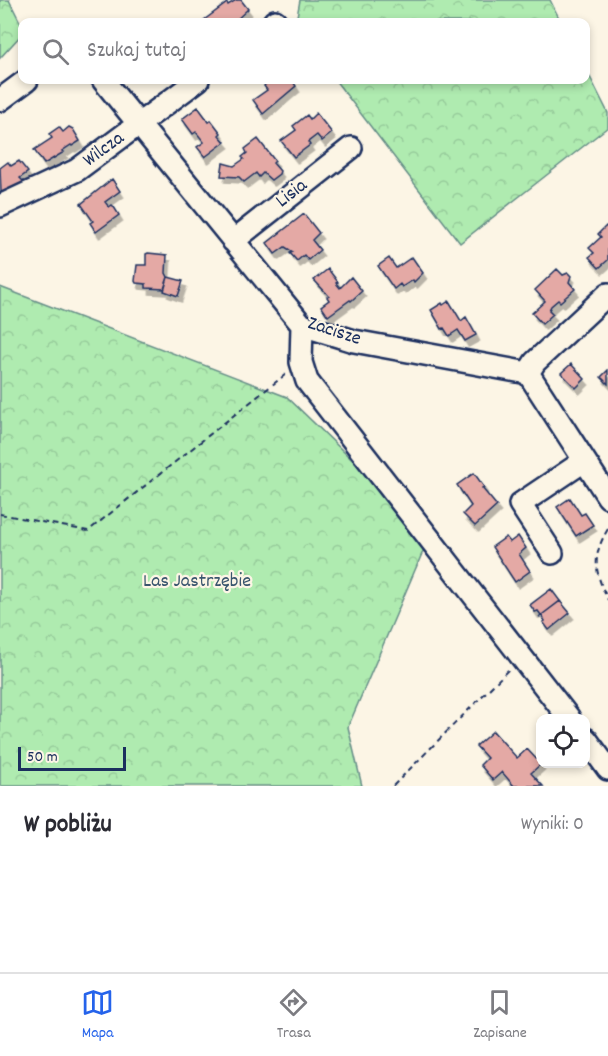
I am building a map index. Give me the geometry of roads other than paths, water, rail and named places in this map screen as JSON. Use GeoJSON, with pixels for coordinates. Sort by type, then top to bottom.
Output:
{"type":"FeatureCollection","features":[{"type":"Feature","properties":{"kind":"street"},"geometry":{"type":"LineString","coordinates":[[0,100],[22,84]]}},
{"type":"Feature","properties":{"kind":"street","name":"Zacisze"},"geometry":{"type":"LineString","coordinates":[[107,84],[302,325],[354,341],[528,372]]}},
{"type":"Feature","properties":{"kind":"street","name":"Wilcza"},"geometry":{"type":"LineString","coordinates":[[0,206],[77,170],[193,84]]}},
{"type":"Feature","properties":{"kind":"street","name":"Lisia"},"geometry":{"type":"LineString","coordinates":[[233,241],[351,148]]}},
{"type":"Feature","properties":{"kind":"street"},"geometry":{"type":"LineString","coordinates":[[608,294],[535,362],[528,372],[608,497]]}},
{"type":"Feature","properties":{"kind":"street"},"geometry":{"type":"LineString","coordinates":[[302,325],[302,362],[307,381],[567,714]]}},
{"type":"Feature","properties":{"kind":"street"},"geometry":{"type":"LineString","coordinates":[[552,553],[520,504],[584,460]]}},
{"type":"Feature","properties":{"kind":"street"},"geometry":{"type":"LineString","coordinates":[[590,746],[608,769]]}},
{"type":"Feature","properties":{"kind":"park label","name":"Las Jastrzębie"},"geometry":{"type":"Point","coordinates":[197,582]}}]}
